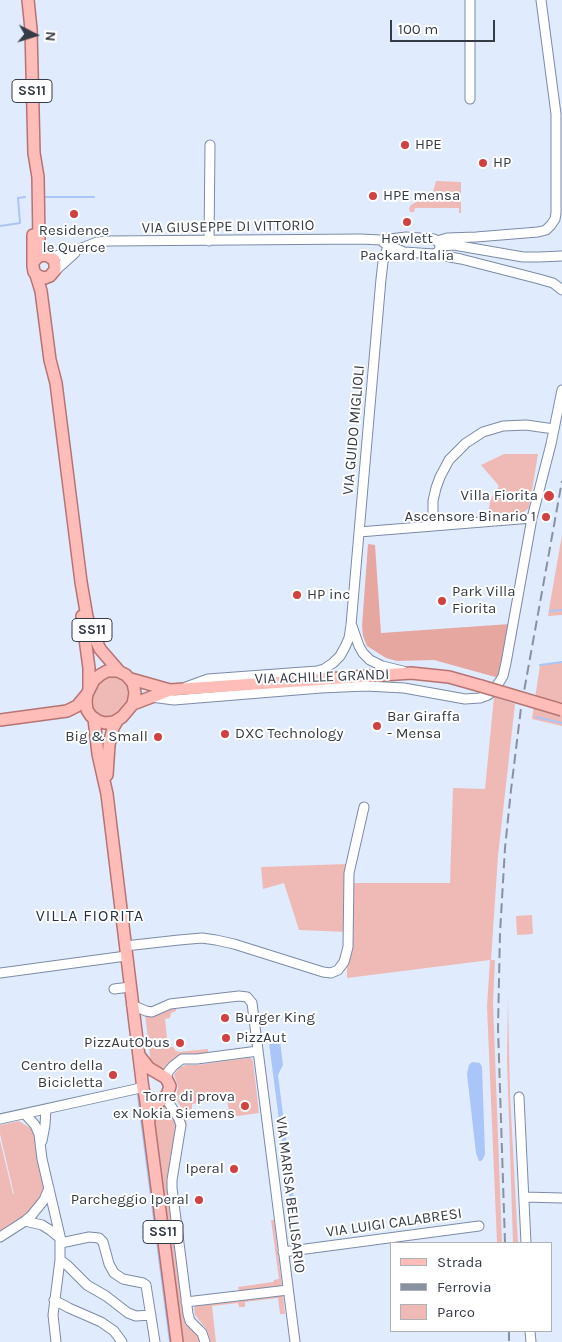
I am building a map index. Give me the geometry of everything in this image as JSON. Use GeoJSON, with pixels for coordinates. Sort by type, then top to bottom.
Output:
{"type":"FeatureCollection","features":[{"type":"Feature","properties":{"kind":"main road","name":"SS11"},"geometry":{"type":"LineString","coordinates":[[26,0],[31,29]]}},
{"type":"Feature","properties":{"kind":"main road","name":"SS11"},"geometry":{"type":"LineString","coordinates":[[33,0],[31,29],[34,153],[32,177],[33,270],[41,290],[50,360],[56,383],[87,617],[102,652],[119,671],[131,679]]}},
{"type":"Feature","properties":{"kind":"main road","name":"SS11"},"geometry":{"type":"LineString","coordinates":[[34,153],[38,177],[39,242],[41,249],[55,263],[48,292],[57,359],[56,383]]}},
{"type":"Feature","properties":{"kind":"main road"},"geometry":{"type":"LineString","coordinates":[[33,262],[38,257],[47,256]]}},
{"type":"Feature","properties":{"kind":"main road"},"geometry":{"type":"LineString","coordinates":[[36,274],[41,277],[51,274]]}},
{"type":"Feature","properties":{"kind":"main road","name":"SS11"},"geometry":{"type":"LineString","coordinates":[[81,582],[84,634],[89,668],[86,706],[93,717],[107,798],[142,1089],[177,1342]]}},
{"type":"Feature","properties":{"kind":"main road"},"geometry":{"type":"LineString","coordinates":[[0,720],[67,711],[75,707],[88,693],[101,674],[109,671],[119,671]]}},
{"type":"Feature","properties":{"kind":"main road"},"geometry":{"type":"LineString","coordinates":[[133,704],[176,690],[411,673],[449,677],[562,710]]}},
{"type":"Feature","properties":{"kind":"main road"},"geometry":{"type":"LineString","coordinates":[[131,679],[176,690]]}},
{"type":"Feature","properties":{"kind":"main road"},"geometry":{"type":"LineString","coordinates":[[131,679],[135,691],[133,704]]}},
{"type":"Feature","properties":{"kind":"main road","name":"SS11"},"geometry":{"type":"LineString","coordinates":[[107,798],[108,751],[111,735],[117,721],[133,704]]}},
{"type":"Feature","properties":{"kind":"main road"},"geometry":{"type":"LineString","coordinates":[[59,713],[93,717],[105,723],[117,721]]}},
{"type":"Feature","properties":{"kind":"main road"},"geometry":{"type":"LineString","coordinates":[[139,1054],[148,1068],[169,1083],[170,1089],[153,1109],[148,1122]]}},
{"type":"Feature","properties":{"kind":"main road"},"geometry":{"type":"LineString","coordinates":[[163,1077],[155,1074],[150,1075],[142,1089],[152,1100],[163,1099]]}},
{"type":"Feature","properties":{"kind":"street"},"geometry":{"type":"LineString","coordinates":[[470,0],[470,98]]}},
{"type":"Feature","properties":{"kind":"street"},"geometry":{"type":"LineString","coordinates":[[438,247],[447,238],[538,232],[546,230],[555,219],[556,114],[541,0]]}},
{"type":"Feature","properties":{"kind":"street"},"geometry":{"type":"LineString","coordinates":[[209,241],[210,144]]}},
{"type":"Feature","properties":{"kind":"street"},"geometry":{"type":"LineString","coordinates":[[402,251],[398,243],[404,238]]}},
{"type":"Feature","properties":{"kind":"street","name":"VIA GIUSEPPE DI VITTORIO"},"geometry":{"type":"LineString","coordinates":[[47,256],[69,253],[100,242],[360,239],[389,242],[404,238],[434,239],[438,247],[402,251],[389,242]]}},
{"type":"Feature","properties":{"kind":"street","name":"VIA GUIDO MIGLIOLI"},"geometry":{"type":"LineString","coordinates":[[351,625],[381,279],[383,262],[389,242]]}},
{"type":"Feature","properties":{"kind":"street"},"geometry":{"type":"LineString","coordinates":[[438,247],[454,245],[519,257],[562,256]]}},
{"type":"Feature","properties":{"kind":"street"},"geometry":{"type":"LineString","coordinates":[[438,247],[461,259],[549,282],[562,290]]}},
{"type":"Feature","properties":{"kind":"street","name":"VIA GIUSEPPE DI VITTORIO"},"geometry":{"type":"LineString","coordinates":[[51,274],[82,249]]}},
{"type":"Feature","properties":{"kind":"street","name":"VIA ACHILLE GRANDI"},"geometry":{"type":"LineString","coordinates":[[151,697],[174,700],[366,686],[404,688],[465,699],[480,698],[488,695],[500,681],[504,671],[532,518],[562,390]]}},
{"type":"Feature","properties":{"kind":"street"},"geometry":{"type":"LineString","coordinates":[[433,526],[433,503],[438,482],[449,460],[466,443],[488,430],[508,425],[529,425],[554,429]]}},
{"type":"Feature","properties":{"kind":"street"},"geometry":{"type":"LineString","coordinates":[[359,532],[532,518]]}},
{"type":"Feature","properties":{"kind":"street"},"geometry":{"type":"LineString","coordinates":[[351,625],[359,646],[370,660],[382,666],[411,673]]}},
{"type":"Feature","properties":{"kind":"street"},"geometry":{"type":"LineString","coordinates":[[176,690],[208,679],[324,669],[340,656],[348,638],[351,625]]}},
{"type":"Feature","properties":{"kind":"street"},"geometry":{"type":"LineString","coordinates":[[0,973],[179,940],[202,938],[234,944],[324,972],[330,973],[338,970],[346,959],[348,947],[349,874],[364,807]]}},
{"type":"Feature","properties":{"kind":"street"},"geometry":{"type":"LineString","coordinates":[[114,989],[130,987]]}},
{"type":"Feature","properties":{"kind":"street","name":"VIA MARISA BELLISARIO"},"geometry":{"type":"LineString","coordinates":[[132,1004],[147,1012],[152,1012],[170,1004],[239,996],[245,996],[250,1000],[295,1342]]}},
{"type":"Feature","properties":{"kind":"street"},"geometry":{"type":"LineString","coordinates":[[163,1077],[182,1059],[197,1059],[258,1050]]}},
{"type":"Feature","properties":{"kind":"street"},"geometry":{"type":"LineString","coordinates":[[0,1119],[142,1089]]}},
{"type":"Feature","properties":{"kind":"street"},"geometry":{"type":"LineString","coordinates":[[519,1097],[526,1242]]}},
{"type":"Feature","properties":{"kind":"street"},"geometry":{"type":"LineString","coordinates":[[163,1099],[178,1117],[181,1127],[172,1188],[189,1319],[202,1333],[205,1342]]}},
{"type":"Feature","properties":{"kind":"street"},"geometry":{"type":"LineString","coordinates":[[41,1146],[46,1109]]}},
{"type":"Feature","properties":{"kind":"street"},"geometry":{"type":"LineString","coordinates":[[24,1114],[38,1130],[42,1159],[61,1241],[53,1316],[56,1342]]}},
{"type":"Feature","properties":{"kind":"street"},"geometry":{"type":"LineString","coordinates":[[1,1236],[36,1210],[44,1200],[49,1187]]}},
{"type":"Feature","properties":{"kind":"street"},"geometry":{"type":"LineString","coordinates":[[524,1198],[562,1198]]}},
{"type":"Feature","properties":{"kind":"street"},"geometry":{"type":"LineString","coordinates":[[25,1220],[42,1225],[61,1241]]}},
{"type":"Feature","properties":{"kind":"street","name":"VIA LUIGI CALABRESI"},"geometry":{"type":"LineString","coordinates":[[283,1252],[479,1226]]}},
{"type":"Feature","properties":{"kind":"street"},"geometry":{"type":"LineString","coordinates":[[61,1241],[89,1237],[99,1238],[103,1242],[109,1264],[114,1273],[123,1279],[146,1284],[155,1342]]}},
{"type":"Feature","properties":{"kind":"street"},"geometry":{"type":"LineString","coordinates":[[60,1260],[89,1287],[106,1296],[128,1313],[140,1316],[151,1315]]}},
{"type":"Feature","properties":{"kind":"street"},"geometry":{"type":"LineString","coordinates":[[186,1302],[288,1290]]}},
{"type":"Feature","properties":{"kind":"street"},"geometry":{"type":"LineString","coordinates":[[54,1300],[100,1322],[114,1331],[122,1342]]}},
{"type":"Feature","properties":{"kind":"green space"},"geometry":{"type":"Polygon","coordinates":[[[436,181],[461,182],[461,213],[459,213],[459,208],[415,208],[414,212],[410,212],[409,208],[411,205],[433,192],[436,181]]]}},
{"type":"Feature","properties":{"kind":"green space"},"geometry":{"type":"Polygon","coordinates":[[[504,454],[538,454],[529,508],[520,515],[488,517],[490,501],[499,486],[481,465],[504,454]]]}},
{"type":"Feature","properties":{"kind":"green space"},"geometry":{"type":"Polygon","coordinates":[[[562,535],[562,615],[548,616],[549,609],[562,535]]]}},
{"type":"Feature","properties":{"kind":"green space"},"geometry":{"type":"Polygon","coordinates":[[[562,662],[562,726],[532,719],[540,665],[562,662]]]}},
{"type":"Feature","properties":{"kind":"green space"},"geometry":{"type":"Polygon","coordinates":[[[110,675],[118,675],[129,684],[130,698],[119,714],[108,719],[98,716],[92,709],[90,699],[101,679],[110,675]]]}},
{"type":"Feature","properties":{"kind":"green space"},"geometry":{"type":"Polygon","coordinates":[[[494,697],[515,704],[498,856],[491,960],[495,960],[493,1002],[502,1242],[497,1242],[487,1006],[490,960],[347,978],[347,932],[299,930],[284,883],[263,889],[261,867],[346,864],[346,883],[450,883],[453,788],[485,789],[494,697]]]}},
{"type":"Feature","properties":{"kind":"green space"},"geometry":{"type":"Polygon","coordinates":[[[532,915],[533,934],[517,935],[516,916],[532,915]]]}},
{"type":"Feature","properties":{"kind":"green space"},"geometry":{"type":"Polygon","coordinates":[[[508,998],[510,1094],[518,1242],[513,1242],[507,1061],[508,998]]]}},
{"type":"Feature","properties":{"kind":"green space"},"geometry":{"type":"Polygon","coordinates":[[[176,1007],[176,1011],[171,1013],[170,1018],[165,1019],[168,1047],[173,1047],[179,1052],[208,1049],[208,1054],[179,1056],[165,1068],[151,1065],[145,1014],[176,1007]]]}},
{"type":"Feature","properties":{"kind":"green space"},"geometry":{"type":"Polygon","coordinates":[[[251,1058],[253,1061],[259,1113],[230,1117],[227,1100],[192,1104],[192,1110],[185,1111],[188,1129],[184,1112],[176,1099],[178,1086],[174,1075],[179,1068],[186,1065],[251,1058]]]}},
{"type":"Feature","properties":{"kind":"green space"},"geometry":{"type":"Polygon","coordinates":[[[165,1106],[177,1124],[168,1179],[184,1316],[198,1334],[201,1342],[181,1342],[154,1121],[158,1108],[165,1106]]]}},
{"type":"Feature","properties":{"kind":"green space"},"geometry":{"type":"Polygon","coordinates":[[[19,1121],[32,1129],[36,1134],[45,1191],[30,1213],[0,1232],[0,1140],[14,1194],[0,1134],[0,1125],[19,1121]]]}},
{"type":"Feature","properties":{"kind":"green space"},"geometry":{"type":"Polygon","coordinates":[[[271,1220],[274,1220],[282,1286],[239,1291],[238,1287],[273,1282],[279,1279],[271,1220]]]}},
{"type":"Feature","properties":{"kind":"green space"},"geometry":{"type":"Polygon","coordinates":[[[283,1295],[285,1314],[280,1314],[278,1298],[245,1302],[245,1307],[239,1307],[238,1303],[212,1306],[216,1342],[211,1342],[207,1330],[195,1315],[194,1308],[196,1306],[283,1295]]]}},
{"type":"Feature","properties":{"kind":"shaded area"},"geometry":{"type":"Polygon","coordinates":[[[368,544],[375,545],[381,633],[510,624],[499,678],[434,660],[397,661],[386,658],[367,646],[362,626],[368,544]]]}},
{"type":"Feature","properties":{"kind":"water"},"geometry":{"type":"Polygon","coordinates":[[[280,1041],[283,1065],[278,1075],[295,1209],[291,1212],[269,1043],[280,1041]]]}},
{"type":"Feature","properties":{"kind":"water"},"geometry":{"type":"Polygon","coordinates":[[[472,1062],[480,1063],[482,1067],[485,1154],[481,1161],[479,1161],[476,1153],[467,1074],[469,1065],[472,1062]]]}},
{"type":"Feature","properties":{"kind":"waterway"},"geometry":{"type":"LineString","coordinates":[[0,226],[20,223],[18,198],[25,197]]}},
{"type":"Feature","properties":{"kind":"waterway"},"geometry":{"type":"LineString","coordinates":[[43,197],[94,197]]}},
{"type":"Feature","properties":{"kind":"waterway"},"geometry":{"type":"LineString","coordinates":[[550,611],[562,610]]}},
{"type":"Feature","properties":{"kind":"waterway"},"geometry":{"type":"LineString","coordinates":[[540,665],[562,662]]}},
{"type":"Feature","properties":{"kind":"waterway"},"geometry":{"type":"LineString","coordinates":[[536,717],[562,723]]}},
{"type":"Feature","properties":{"kind":"waterway"},"geometry":{"type":"LineString","coordinates":[[138,1096],[170,1342]]}},
{"type":"Feature","properties":{"kind":"railway"},"geometry":{"type":"LineString","coordinates":[[505,1242],[498,1028],[500,933],[505,848],[521,708],[562,481]]}},
{"type":"Feature","properties":{"kind":"railway"},"geometry":{"type":"LineString","coordinates":[[509,1332],[509,1342]]}},
{"type":"Feature","properties":{"kind":"place","name":"HPE"},"geometry":{"type":"Point","coordinates":[405,145]}},
{"type":"Feature","properties":{"kind":"place","name":"HP"},"geometry":{"type":"Point","coordinates":[483,163]}},
{"type":"Feature","properties":{"kind":"place","name":"HPE mensa"},"geometry":{"type":"Point","coordinates":[373,196]}},
{"type":"Feature","properties":{"kind":"place","name":"Residence le Querce"},"geometry":{"type":"Point","coordinates":[74,214]}},
{"type":"Feature","properties":{"kind":"place","name":"Hewlett Packard Italia"},"geometry":{"type":"Point","coordinates":[407,222]}},
{"type":"Feature","properties":{"kind":"place","name":"Villa Fiorita"},"geometry":{"type":"Point","coordinates":[549,496]}},
{"type":"Feature","properties":{"kind":"place","name":"Ascensore Binario 1"},"geometry":{"type":"Point","coordinates":[546,517]}},
{"type":"Feature","properties":{"kind":"place","name":"HP inc"},"geometry":{"type":"Point","coordinates":[297,595]}},
{"type":"Feature","properties":{"kind":"place","name":"Park Villa Fiorita"},"geometry":{"type":"Point","coordinates":[442,601]}},
{"type":"Feature","properties":{"kind":"place","name":"Bar Giraffa - Mensa"},"geometry":{"type":"Point","coordinates":[377,726]}},
{"type":"Feature","properties":{"kind":"place","name":"DXC Technology"},"geometry":{"type":"Point","coordinates":[225,734]}},
{"type":"Feature","properties":{"kind":"place","name":"Big & Small"},"geometry":{"type":"Point","coordinates":[158,737]}},
{"type":"Feature","properties":{"kind":"place","name":"Burger King"},"geometry":{"type":"Point","coordinates":[225,1018]}},
{"type":"Feature","properties":{"kind":"place","name":"PizzAut"},"geometry":{"type":"Point","coordinates":[226,1038]}},
{"type":"Feature","properties":{"kind":"place","name":"PizzAutObus"},"geometry":{"type":"Point","coordinates":[180,1043]}},
{"type":"Feature","properties":{"kind":"place","name":"Centro della Bicicletta"},"geometry":{"type":"Point","coordinates":[113,1075]}},
{"type":"Feature","properties":{"kind":"place","name":"Torre di prova ex Nokia Siemens"},"geometry":{"type":"Point","coordinates":[245,1106]}},
{"type":"Feature","properties":{"kind":"place","name":"Iperal"},"geometry":{"type":"Point","coordinates":[234,1169]}},
{"type":"Feature","properties":{"kind":"place","name":"Parcheggio Iperal"},"geometry":{"type":"Point","coordinates":[199,1200]}},
{"type":"Feature","properties":{"kind":"district","name":"VILLA FIORITA"},"geometry":{"type":"Point","coordinates":[90,916]}}]}
